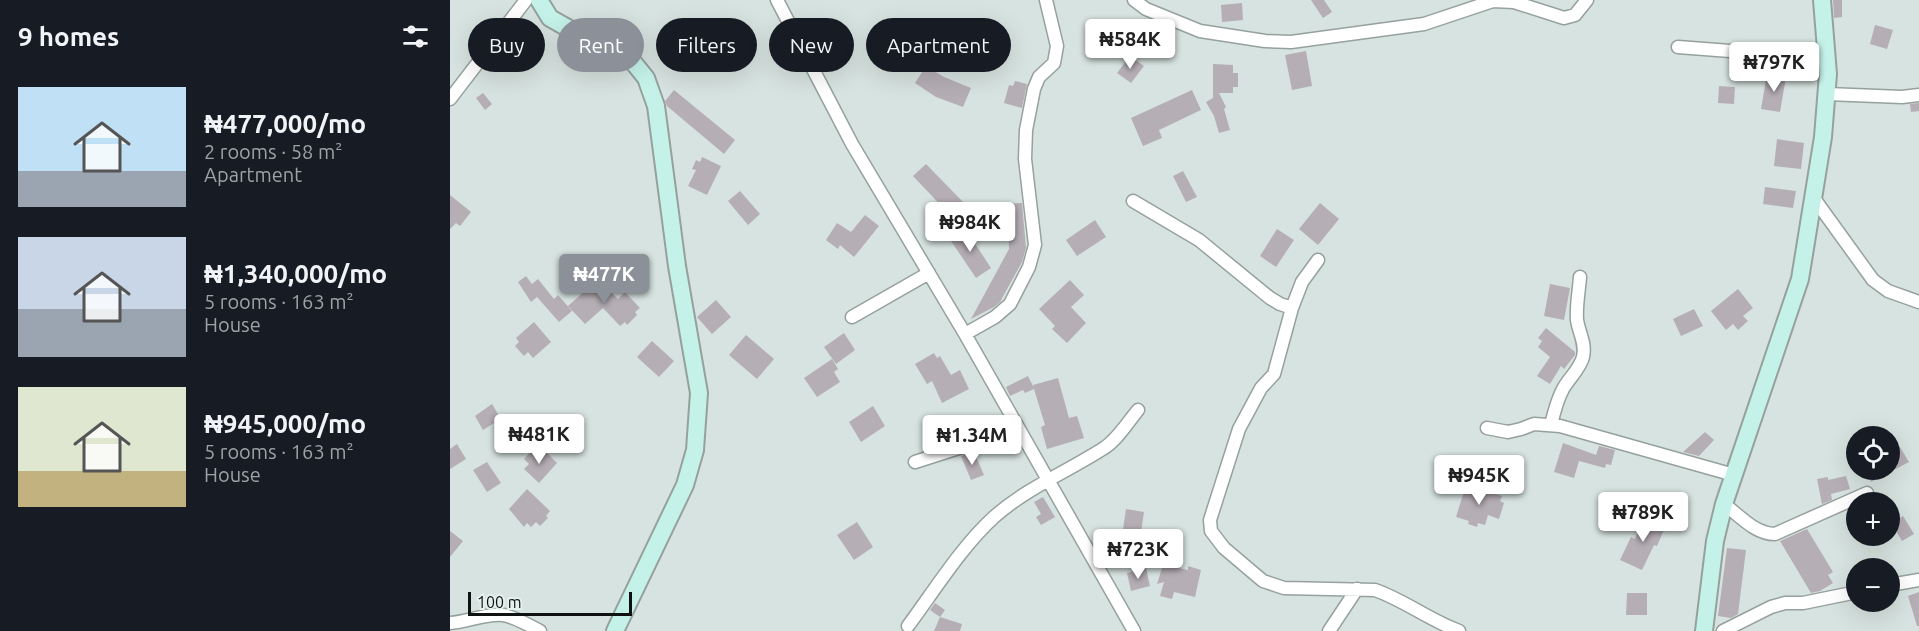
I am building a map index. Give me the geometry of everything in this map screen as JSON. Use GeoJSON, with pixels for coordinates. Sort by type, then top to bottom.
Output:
{"type":"FeatureCollection","features":[{"type":"Feature","properties":{"kind":"main road"},"geometry":{"type":"LineString","coordinates":[[538,0],[550,18],[633,62],[646,78],[656,106],[677,266],[699,393],[695,450],[685,485],[615,631]]}},
{"type":"Feature","properties":{"kind":"main road"},"geometry":{"type":"LineString","coordinates":[[1704,631],[1715,541],[1724,504],[1800,279],[1823,137],[1827,94],[1827,52],[1822,0]]}},
{"type":"Feature","properties":{"kind":"street"},"geometry":{"type":"LineString","coordinates":[[450,99],[526,0]]}},
{"type":"Feature","properties":{"kind":"street"},"geometry":{"type":"LineString","coordinates":[[777,0],[852,144],[965,334],[1134,631]]}},
{"type":"Feature","properties":{"kind":"street"},"geometry":{"type":"LineString","coordinates":[[965,334],[995,317],[1010,304],[1029,267],[1035,244],[1025,159],[1026,130],[1034,89],[1039,77],[1054,63],[1057,46],[1046,0]]}},
{"type":"Feature","properties":{"kind":"street"},"geometry":{"type":"LineString","coordinates":[[1134,0],[1146,9],[1200,31],[1265,41],[1291,42],[1424,24],[1493,1],[1514,2],[1564,18],[1575,15],[1587,0]]}},
{"type":"Feature","properties":{"kind":"street"},"geometry":{"type":"LineString","coordinates":[[1678,46],[1743,52],[1827,52]]}},
{"type":"Feature","properties":{"kind":"street"},"geometry":{"type":"LineString","coordinates":[[1827,94],[1902,97],[1919,95]]}},
{"type":"Feature","properties":{"kind":"street"},"geometry":{"type":"LineString","coordinates":[[1813,197],[1872,280],[1888,291],[1919,302]]}},
{"type":"Feature","properties":{"kind":"street"},"geometry":{"type":"LineString","coordinates":[[1133,201],[1198,240],[1270,298],[1292,308]]}},
{"type":"Feature","properties":{"kind":"street"},"geometry":{"type":"LineString","coordinates":[[1318,260],[1302,282],[1292,308],[1278,366],[1253,399],[1239,429],[1210,520],[1211,531],[1224,548],[1263,581],[1284,588],[1375,590],[1444,626],[1459,631]]}},
{"type":"Feature","properties":{"kind":"street"},"geometry":{"type":"LineString","coordinates":[[852,317],[929,273]]}},
{"type":"Feature","properties":{"kind":"street"},"geometry":{"type":"LineString","coordinates":[[1551,425],[1555,406],[1583,357],[1584,346],[1577,313],[1580,277]]}},
{"type":"Feature","properties":{"kind":"street"},"geometry":{"type":"LineString","coordinates":[[908,626],[974,538],[994,517],[1047,479],[1106,447],[1138,410]]}},
{"type":"Feature","properties":{"kind":"street"},"geometry":{"type":"LineString","coordinates":[[1487,428],[1508,432],[1534,424],[1551,425],[1734,475]]}},
{"type":"Feature","properties":{"kind":"street"},"geometry":{"type":"LineString","coordinates":[[915,462],[1018,429]]}},
{"type":"Feature","properties":{"kind":"street"},"geometry":{"type":"LineString","coordinates":[[1724,504],[1759,531],[1775,534],[1846,503]]}},
{"type":"Feature","properties":{"kind":"street"},"geometry":{"type":"LineString","coordinates":[[1900,583],[1919,580]]}},
{"type":"Feature","properties":{"kind":"street"},"geometry":{"type":"LineString","coordinates":[[1329,631],[1357,589]]}},
{"type":"Feature","properties":{"kind":"street"},"geometry":{"type":"LineString","coordinates":[[1723,631],[1771,607],[1846,594]]}},
{"type":"Feature","properties":{"kind":"street"},"geometry":{"type":"LineString","coordinates":[[450,623],[505,615],[540,631]]}},
{"type":"Feature","properties":{"kind":"building"},"geometry":{"type":"Polygon","coordinates":[[[1311,0],[1324,0],[1332,12],[1323,18],[1311,0]]]}},
{"type":"Feature","properties":{"kind":"building"},"geometry":{"type":"Polygon","coordinates":[[[1833,0],[1842,0],[1842,17],[1834,18],[1833,0]]]}},
{"type":"Feature","properties":{"kind":"building"},"geometry":{"type":"Polygon","coordinates":[[[1242,3],[1243,20],[1222,22],[1221,5],[1242,3]]]}},
{"type":"Feature","properties":{"kind":"building"},"geometry":{"type":"Polygon","coordinates":[[[1875,25],[1893,30],[1887,49],[1870,44],[1875,25]]]}},
{"type":"Feature","properties":{"kind":"building"},"geometry":{"type":"Polygon","coordinates":[[[1306,51],[1312,86],[1292,90],[1285,55],[1306,51]]]}},
{"type":"Feature","properties":{"kind":"building"},"geometry":{"type":"Polygon","coordinates":[[[1130,56],[1144,66],[1131,83],[1117,73],[1130,56]]]}},
{"type":"Feature","properties":{"kind":"building"},"geometry":{"type":"Polygon","coordinates":[[[1213,64],[1233,65],[1233,73],[1238,73],[1238,87],[1233,87],[1233,93],[1219,93],[1226,107],[1224,109],[1230,130],[1219,133],[1214,116],[1206,102],[1213,98],[1213,64]]]}},
{"type":"Feature","properties":{"kind":"building"},"geometry":{"type":"Polygon","coordinates":[[[922,72],[936,72],[971,88],[963,107],[936,97],[915,83],[922,72]]]}},
{"type":"Feature","properties":{"kind":"building"},"geometry":{"type":"Polygon","coordinates":[[[1767,74],[1786,77],[1780,112],[1761,109],[1767,74]]]}},
{"type":"Feature","properties":{"kind":"building"},"geometry":{"type":"Polygon","coordinates":[[[1015,81],[1027,84],[1022,108],[1004,103],[1009,85],[1013,86],[1015,81]]]}},
{"type":"Feature","properties":{"kind":"building"},"geometry":{"type":"Polygon","coordinates":[[[1719,86],[1735,87],[1734,104],[1718,103],[1719,86]]]}},
{"type":"Feature","properties":{"kind":"building"},"geometry":{"type":"Polygon","coordinates":[[[674,90],[735,140],[724,154],[667,106],[665,101],[674,90]]]}},
{"type":"Feature","properties":{"kind":"building"},"geometry":{"type":"Polygon","coordinates":[[[1192,90],[1201,110],[1159,130],[1162,138],[1143,146],[1131,118],[1192,90]]]}},
{"type":"Feature","properties":{"kind":"building"},"geometry":{"type":"Polygon","coordinates":[[[483,93],[492,104],[485,110],[476,98],[483,93]]]}},
{"type":"Feature","properties":{"kind":"building"},"geometry":{"type":"Polygon","coordinates":[[[1919,103],[1919,111],[1911,112],[1910,104],[1919,103]]]}},
{"type":"Feature","properties":{"kind":"building"},"geometry":{"type":"Polygon","coordinates":[[[1777,139],[1804,143],[1801,169],[1774,166],[1777,139]]]}},
{"type":"Feature","properties":{"kind":"building"},"geometry":{"type":"Polygon","coordinates":[[[702,157],[721,166],[707,195],[688,186],[696,170],[692,169],[696,160],[700,162],[702,157]]]}},
{"type":"Feature","properties":{"kind":"building"},"geometry":{"type":"Polygon","coordinates":[[[926,164],[963,202],[950,215],[913,176],[926,164]]]}},
{"type":"Feature","properties":{"kind":"building"},"geometry":{"type":"Polygon","coordinates":[[[1183,171],[1197,197],[1186,202],[1173,176],[1183,171]]]}},
{"type":"Feature","properties":{"kind":"building"},"geometry":{"type":"Polygon","coordinates":[[[1765,187],[1796,191],[1793,208],[1763,204],[1765,187]]]}},
{"type":"Feature","properties":{"kind":"building"},"geometry":{"type":"Polygon","coordinates":[[[740,191],[760,214],[748,225],[728,201],[740,191]]]}},
{"type":"Feature","properties":{"kind":"building"},"geometry":{"type":"Polygon","coordinates":[[[450,195],[471,212],[460,226],[456,223],[450,229],[450,195]]]}},
{"type":"Feature","properties":{"kind":"building"},"geometry":{"type":"Polygon","coordinates":[[[1022,203],[1026,248],[1022,262],[1000,302],[971,319],[1009,249],[1008,218],[962,220],[961,205],[1022,203]]]}},
{"type":"Feature","properties":{"kind":"building"},"geometry":{"type":"Polygon","coordinates":[[[1320,203],[1339,219],[1318,245],[1299,229],[1320,203]]]}},
{"type":"Feature","properties":{"kind":"building"},"geometry":{"type":"Polygon","coordinates":[[[865,215],[879,226],[854,257],[840,245],[838,249],[826,240],[837,223],[851,232],[865,215]]]}},
{"type":"Feature","properties":{"kind":"building"},"geometry":{"type":"Polygon","coordinates":[[[1095,220],[1106,237],[1077,256],[1066,240],[1095,220]]]}},
{"type":"Feature","properties":{"kind":"building"},"geometry":{"type":"Polygon","coordinates":[[[964,227],[991,268],[976,278],[949,238],[964,227]]]}},
{"type":"Feature","properties":{"kind":"building"},"geometry":{"type":"Polygon","coordinates":[[[1277,229],[1294,240],[1276,267],[1260,256],[1277,229]]]}},
{"type":"Feature","properties":{"kind":"building"},"geometry":{"type":"Polygon","coordinates":[[[526,276],[532,284],[538,279],[554,299],[558,295],[572,311],[559,322],[537,297],[531,302],[518,282],[526,276]]]}},
{"type":"Feature","properties":{"kind":"building"},"geometry":{"type":"Polygon","coordinates":[[[1070,280],[1084,295],[1071,307],[1086,323],[1067,343],[1052,329],[1055,326],[1039,309],[1070,280]]]}},
{"type":"Feature","properties":{"kind":"building"},"geometry":{"type":"Polygon","coordinates":[[[599,281],[618,299],[625,292],[640,308],[635,312],[637,315],[627,325],[625,322],[620,326],[603,308],[585,324],[568,306],[599,281]]]}},
{"type":"Feature","properties":{"kind":"building"},"geometry":{"type":"Polygon","coordinates":[[[1550,284],[1570,288],[1564,320],[1544,316],[1550,284]]]}},
{"type":"Feature","properties":{"kind":"building"},"geometry":{"type":"Polygon","coordinates":[[[1738,289],[1753,308],[1743,316],[1748,321],[1738,330],[1733,324],[1726,330],[1711,311],[1738,289]]]}},
{"type":"Feature","properties":{"kind":"building"},"geometry":{"type":"Polygon","coordinates":[[[716,300],[731,317],[712,334],[697,317],[716,300]]]}},
{"type":"Feature","properties":{"kind":"building"},"geometry":{"type":"Polygon","coordinates":[[[1694,309],[1703,326],[1681,336],[1673,319],[1694,309]]]}},
{"type":"Feature","properties":{"kind":"building"},"geometry":{"type":"Polygon","coordinates":[[[534,322],[551,342],[533,358],[528,352],[524,356],[515,346],[519,342],[516,338],[534,322]]]}},
{"type":"Feature","properties":{"kind":"building"},"geometry":{"type":"Polygon","coordinates":[[[1546,328],[1575,352],[1564,369],[1561,366],[1550,384],[1537,376],[1550,357],[1538,347],[1542,341],[1538,338],[1546,328]]]}},
{"type":"Feature","properties":{"kind":"building"},"geometry":{"type":"Polygon","coordinates":[[[844,333],[855,350],[836,364],[824,347],[844,333]]]}},
{"type":"Feature","properties":{"kind":"building"},"geometry":{"type":"Polygon","coordinates":[[[746,335],[774,359],[757,379],[729,355],[746,335]]]}},
{"type":"Feature","properties":{"kind":"building"},"geometry":{"type":"Polygon","coordinates":[[[652,341],[674,361],[659,377],[637,357],[652,341]]]}},
{"type":"Feature","properties":{"kind":"building"},"geometry":{"type":"Polygon","coordinates":[[[934,353],[937,358],[940,356],[951,375],[960,370],[969,389],[942,403],[932,381],[927,384],[915,364],[934,353]]]}},
{"type":"Feature","properties":{"kind":"building"},"geometry":{"type":"Polygon","coordinates":[[[832,359],[838,369],[834,372],[840,382],[817,397],[804,378],[832,359]]]}},
{"type":"Feature","properties":{"kind":"building"},"geometry":{"type":"Polygon","coordinates":[[[1028,376],[1034,388],[1033,385],[1058,378],[1069,418],[1077,416],[1084,438],[1047,449],[1041,427],[1045,425],[1034,389],[1025,393],[1023,390],[1010,396],[1006,387],[1028,376]]]}},
{"type":"Feature","properties":{"kind":"building"},"geometry":{"type":"Polygon","coordinates":[[[492,404],[501,419],[483,430],[475,416],[492,404]]]}},
{"type":"Feature","properties":{"kind":"building"},"geometry":{"type":"Polygon","coordinates":[[[873,406],[885,426],[861,442],[849,422],[873,406]]]}},
{"type":"Feature","properties":{"kind":"building"},"geometry":{"type":"Polygon","coordinates":[[[1705,432],[1714,440],[1699,456],[1683,452],[1705,432]]]}},
{"type":"Feature","properties":{"kind":"building"},"geometry":{"type":"Polygon","coordinates":[[[1563,443],[1596,455],[1599,446],[1615,450],[1611,465],[1606,464],[1605,468],[1579,461],[1574,478],[1554,472],[1563,443]]]}},
{"type":"Feature","properties":{"kind":"building"},"geometry":{"type":"Polygon","coordinates":[[[457,444],[466,459],[450,469],[450,449],[457,444]]]}},
{"type":"Feature","properties":{"kind":"building"},"geometry":{"type":"Polygon","coordinates":[[[1900,447],[1909,462],[1900,467],[1900,447]]]}},
{"type":"Feature","properties":{"kind":"building"},"geometry":{"type":"Polygon","coordinates":[[[533,449],[539,454],[543,449],[557,463],[539,483],[524,469],[529,464],[524,459],[533,449]]]}},
{"type":"Feature","properties":{"kind":"building"},"geometry":{"type":"Polygon","coordinates":[[[974,452],[984,475],[971,480],[961,456],[974,452]]]}},
{"type":"Feature","properties":{"kind":"building"},"geometry":{"type":"Polygon","coordinates":[[[487,462],[501,483],[487,492],[473,470],[487,462]]]}},
{"type":"Feature","properties":{"kind":"building"},"geometry":{"type":"Polygon","coordinates":[[[1846,476],[1850,489],[1831,494],[1832,500],[1822,504],[1817,479],[1828,477],[1828,480],[1846,476]]]}},
{"type":"Feature","properties":{"kind":"building"},"geometry":{"type":"Polygon","coordinates":[[[1466,485],[1502,496],[1500,501],[1504,503],[1499,519],[1488,515],[1485,525],[1478,523],[1477,527],[1468,524],[1469,521],[1456,517],[1466,485]]]}},
{"type":"Feature","properties":{"kind":"building"},"geometry":{"type":"Polygon","coordinates":[[[527,489],[550,511],[546,516],[548,518],[540,526],[536,522],[531,527],[527,523],[524,527],[509,509],[527,489]]]}},
{"type":"Feature","properties":{"kind":"building"},"geometry":{"type":"Polygon","coordinates":[[[1043,497],[1055,517],[1041,525],[1036,517],[1041,514],[1034,502],[1043,497]]]}},
{"type":"Feature","properties":{"kind":"building"},"geometry":{"type":"Polygon","coordinates":[[[1126,509],[1144,512],[1140,539],[1122,536],[1126,509]]]}},
{"type":"Feature","properties":{"kind":"building"},"geometry":{"type":"Polygon","coordinates":[[[1645,516],[1666,525],[1657,546],[1654,545],[1642,570],[1620,560],[1631,537],[1635,539],[1645,516]]]}},
{"type":"Feature","properties":{"kind":"building"},"geometry":{"type":"Polygon","coordinates":[[[1903,516],[1914,534],[1902,541],[1900,538],[1900,518],[1903,516]]]}},
{"type":"Feature","properties":{"kind":"building"},"geometry":{"type":"Polygon","coordinates":[[[857,522],[873,547],[854,560],[837,535],[857,522]]]}},
{"type":"Feature","properties":{"kind":"building"},"geometry":{"type":"Polygon","coordinates":[[[1807,529],[1833,572],[1828,575],[1833,583],[1820,591],[1811,593],[1780,541],[1807,529]]]}},
{"type":"Feature","properties":{"kind":"building"},"geometry":{"type":"Polygon","coordinates":[[[450,531],[463,541],[450,557],[450,531]]]}},
{"type":"Feature","properties":{"kind":"building"},"geometry":{"type":"Polygon","coordinates":[[[1727,548],[1746,550],[1738,614],[1731,618],[1718,616],[1727,548]]]}},
{"type":"Feature","properties":{"kind":"building"},"geometry":{"type":"Polygon","coordinates":[[[1166,565],[1188,570],[1188,566],[1201,570],[1195,597],[1174,592],[1172,599],[1160,596],[1164,582],[1157,584],[1162,568],[1166,565]]]}},
{"type":"Feature","properties":{"kind":"building"},"geometry":{"type":"Polygon","coordinates":[[[1146,568],[1150,586],[1131,591],[1127,573],[1146,568]]]}},
{"type":"Feature","properties":{"kind":"building"},"geometry":{"type":"Polygon","coordinates":[[[1919,592],[1919,626],[1917,626],[1908,596],[1919,592]]]}},
{"type":"Feature","properties":{"kind":"building"},"geometry":{"type":"Polygon","coordinates":[[[1627,593],[1647,593],[1647,615],[1626,615],[1627,593]]]}},
{"type":"Feature","properties":{"kind":"building"},"geometry":{"type":"Polygon","coordinates":[[[935,603],[945,610],[940,617],[930,610],[935,603]]]}},
{"type":"Feature","properties":{"kind":"building"},"geometry":{"type":"Polygon","coordinates":[[[940,617],[962,624],[960,631],[934,631],[940,617]]]}}]}
